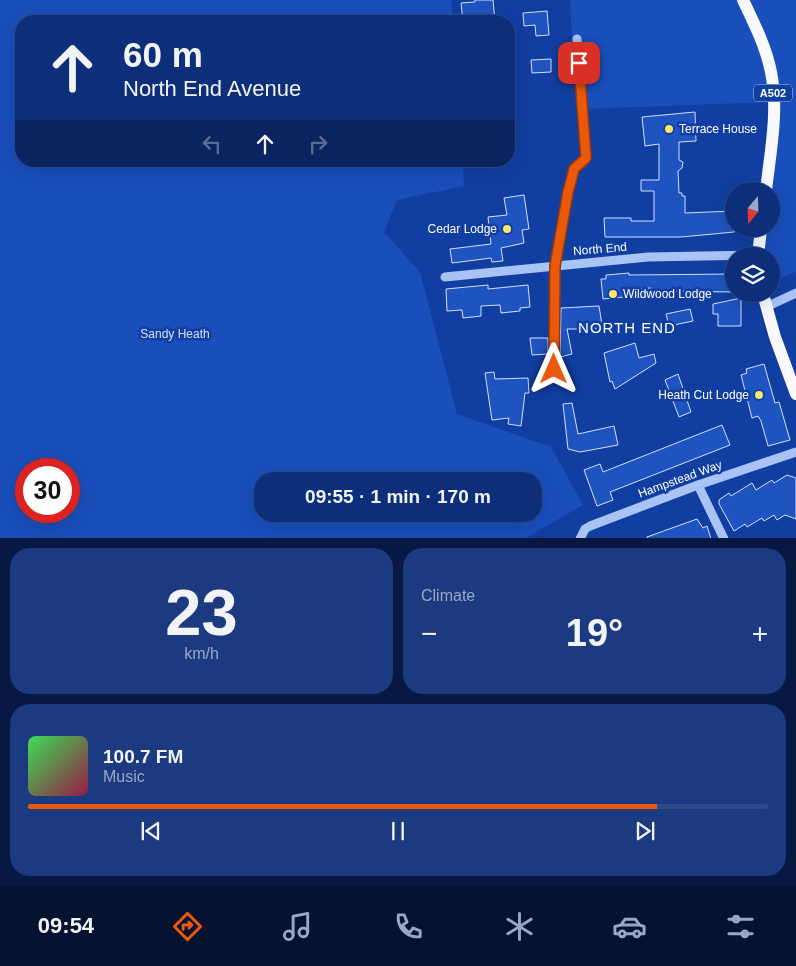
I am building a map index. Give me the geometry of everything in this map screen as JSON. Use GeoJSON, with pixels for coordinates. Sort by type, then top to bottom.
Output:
{"type":"FeatureCollection","features":[{"type":"Feature","properties":{"kind":"main road","name":"A502"},"geometry":{"type":"LineString","coordinates":[[743,0],[762,39],[772,72],[774,102],[767,182]]}},
{"type":"Feature","properties":{"kind":"main road"},"geometry":{"type":"LineString","coordinates":[[765,302],[796,394]]}},
{"type":"Feature","properties":{"kind":"street"},"geometry":{"type":"LineString","coordinates":[[554,369],[555,266],[574,169],[586,158],[577,39]]}},
{"type":"Feature","properties":{"kind":"street","name":"North End"},"geometry":{"type":"LineString","coordinates":[[445,277],[648,257],[725,256]]}},
{"type":"Feature","properties":{"kind":"street"},"geometry":{"type":"LineString","coordinates":[[766,307],[796,293]]}},
{"type":"Feature","properties":{"kind":"street","name":"Hampstead Way"},"geometry":{"type":"LineString","coordinates":[[580,538],[585,529],[590,526],[698,485],[796,452]]}},
{"type":"Feature","properties":{"kind":"street"},"geometry":{"type":"LineString","coordinates":[[698,485],[724,538]]}},
{"type":"Feature","properties":{"kind":"green space","name":"Sandy Heath"},"geometry":{"type":"Polygon","coordinates":[[[0,0],[451,0],[452,15],[15,15],[15,167],[463,167],[464,186],[397,200],[384,232],[420,272],[457,414],[551,447],[583,505],[526,538],[0,538],[0,0]]]}},
{"type":"Feature","properties":{"kind":"green space"},"geometry":{"type":"Polygon","coordinates":[[[570,0],[796,0],[796,272],[780,278],[780,247],[759,247],[760,238],[780,238],[780,182],[772,182],[774,102],[585,109],[580,39],[572,39],[570,0]]]}},
{"type":"Feature","properties":{"kind":"building"},"geometry":{"type":"Polygon","coordinates":[[[475,0],[493,0],[494,15],[462,15],[461,3],[475,2],[475,0]]]}},
{"type":"Feature","properties":{"kind":"building"},"geometry":{"type":"Polygon","coordinates":[[[547,11],[549,35],[536,36],[535,25],[524,26],[523,13],[547,11]]]}},
{"type":"Feature","properties":{"kind":"building"},"geometry":{"type":"Polygon","coordinates":[[[551,59],[551,72],[532,73],[531,60],[551,59]]]}},
{"type":"Feature","properties":{"kind":"building"},"geometry":{"type":"Polygon","coordinates":[[[695,112],[696,141],[679,142],[679,160],[683,162],[682,168],[678,171],[679,193],[685,196],[685,213],[725,211],[725,233],[681,237],[605,237],[604,218],[631,218],[631,221],[654,221],[654,191],[641,191],[641,180],[659,180],[659,144],[645,146],[642,117],[695,112]]]}},
{"type":"Feature","properties":{"kind":"building","name":"Cedar Lodge"},"geometry":{"type":"Polygon","coordinates":[[[524,195],[529,229],[522,230],[524,243],[501,248],[503,261],[492,262],[491,258],[452,263],[450,249],[491,244],[488,217],[507,215],[504,198],[524,195]]]}},
{"type":"Feature","properties":{"kind":"building"},"geometry":{"type":"Polygon","coordinates":[[[629,273],[629,275],[725,274],[725,292],[650,291],[651,288],[624,290],[624,297],[603,299],[601,279],[606,279],[606,275],[629,273]]]}},
{"type":"Feature","properties":{"kind":"building"},"geometry":{"type":"Polygon","coordinates":[[[488,285],[488,289],[528,285],[530,307],[520,308],[520,311],[501,313],[500,305],[481,306],[481,316],[463,318],[462,310],[447,311],[446,289],[488,285]]]}},
{"type":"Feature","properties":{"kind":"building"},"geometry":{"type":"Polygon","coordinates":[[[725,301],[741,302],[741,326],[718,326],[718,314],[713,314],[713,304],[725,301]]]}},
{"type":"Feature","properties":{"kind":"building"},"geometry":{"type":"Polygon","coordinates":[[[599,306],[602,325],[597,325],[598,329],[567,329],[572,354],[560,357],[561,308],[599,306]]]}},
{"type":"Feature","properties":{"kind":"building"},"geometry":{"type":"Polygon","coordinates":[[[690,309],[693,321],[669,326],[666,314],[690,309]]]}},
{"type":"Feature","properties":{"kind":"building"},"geometry":{"type":"Polygon","coordinates":[[[530,338],[548,338],[548,354],[532,355],[530,338]]]}},
{"type":"Feature","properties":{"kind":"building"},"geometry":{"type":"Polygon","coordinates":[[[635,343],[639,358],[654,354],[656,363],[615,389],[612,381],[610,382],[604,353],[635,343]]]}},
{"type":"Feature","properties":{"kind":"building"},"geometry":{"type":"Polygon","coordinates":[[[764,364],[775,403],[779,402],[790,440],[768,446],[761,421],[758,416],[752,418],[741,375],[747,373],[746,369],[764,364]]]}},
{"type":"Feature","properties":{"kind":"building"},"geometry":{"type":"Polygon","coordinates":[[[494,372],[495,379],[528,378],[529,393],[525,393],[521,426],[508,424],[509,418],[492,420],[485,373],[494,372]]]}},
{"type":"Feature","properties":{"kind":"building"},"geometry":{"type":"Polygon","coordinates":[[[678,374],[691,412],[679,417],[665,380],[678,374]]]}},
{"type":"Feature","properties":{"kind":"building"},"geometry":{"type":"Polygon","coordinates":[[[572,403],[578,434],[614,426],[618,445],[580,452],[568,449],[563,404],[572,403]]]}},
{"type":"Feature","properties":{"kind":"building"},"geometry":{"type":"Polygon","coordinates":[[[722,425],[730,445],[610,492],[613,500],[597,506],[584,470],[600,464],[603,472],[722,425]]]}},
{"type":"Feature","properties":{"kind":"building"},"geometry":{"type":"Polygon","coordinates":[[[787,475],[796,478],[796,519],[785,515],[777,520],[774,515],[764,521],[762,518],[747,527],[745,524],[734,531],[719,504],[719,500],[729,493],[731,496],[752,483],[756,490],[772,480],[774,483],[787,475]]]}},
{"type":"Feature","properties":{"kind":"building"},"geometry":{"type":"Polygon","coordinates":[[[697,519],[703,528],[707,526],[711,538],[647,538],[697,519]]]}},
{"type":"Feature","properties":{"kind":"place","name":"Terrace House"},"geometry":{"type":"Point","coordinates":[669,129]}},
{"type":"Feature","properties":{"kind":"place","name":"Cedar Lodge"},"geometry":{"type":"Point","coordinates":[507,229]}},
{"type":"Feature","properties":{"kind":"place","name":"Wildwood Lodge"},"geometry":{"type":"Point","coordinates":[613,294]}},
{"type":"Feature","properties":{"kind":"place","name":"Heath Cut Lodge"},"geometry":{"type":"Point","coordinates":[759,395]}},
{"type":"Feature","properties":{"kind":"district","name":"NORTH END"},"geometry":{"type":"Point","coordinates":[627,327]}},
{"type":"Feature","properties":{"kind":"route"},"geometry":{"type":"LineString","coordinates":[[554,369],[555,266],[574,169],[586,158],[579,63]]}}]}
